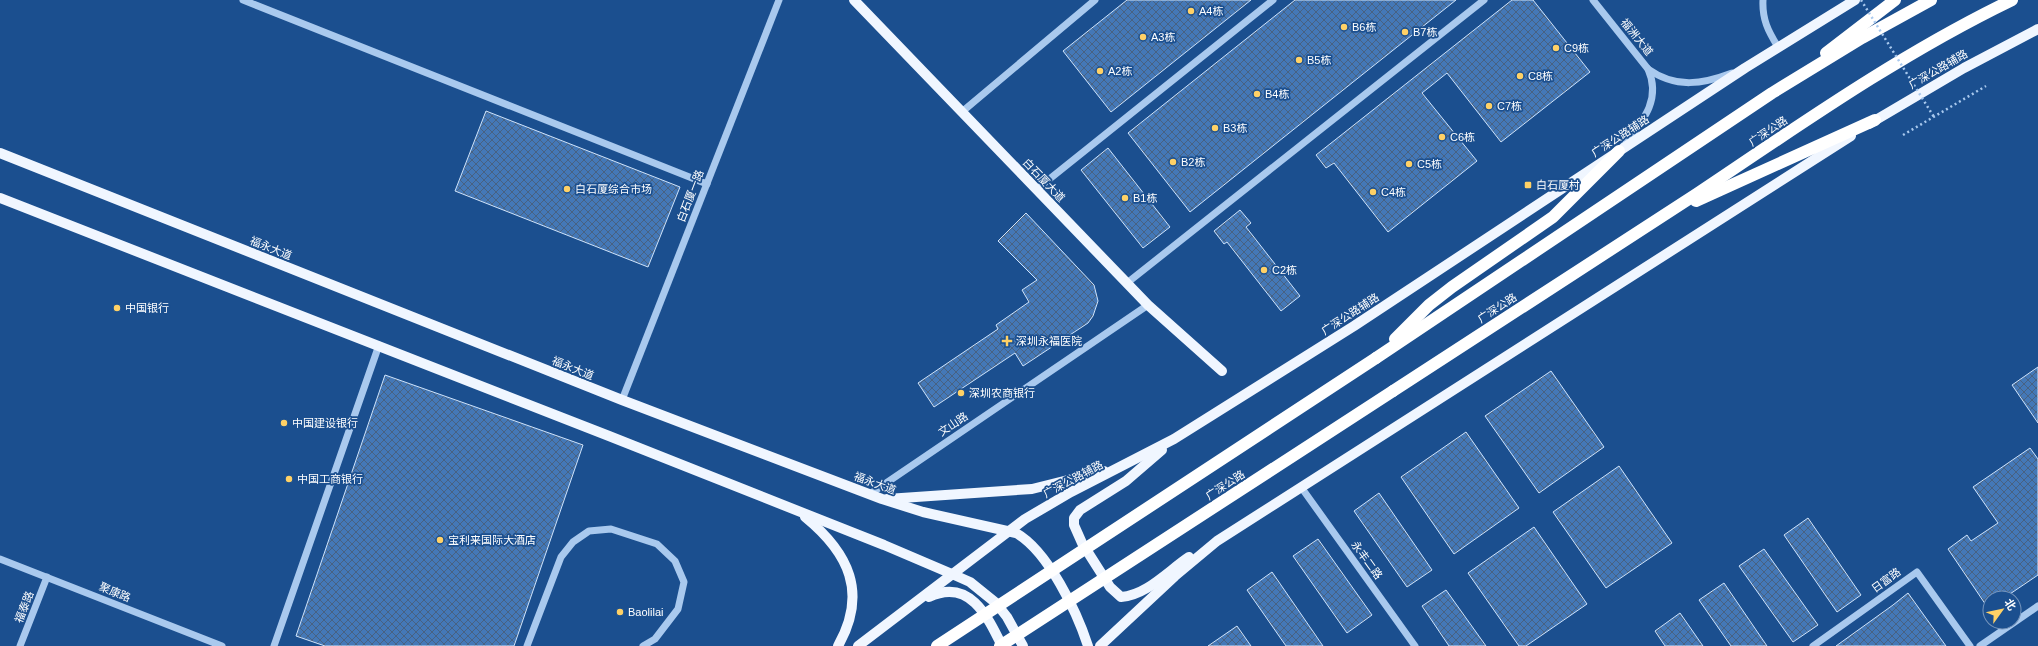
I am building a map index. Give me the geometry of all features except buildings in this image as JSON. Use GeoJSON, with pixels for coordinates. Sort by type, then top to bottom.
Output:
{"type":"FeatureCollection","features":[{"type":"Feature","properties":{"kind":"highway"},"geometry":{"type":"LineString","coordinates":[[1772,93],[1895,0]]}},
{"type":"Feature","properties":{"kind":"highway"},"geometry":{"type":"LineString","coordinates":[[937,646],[1376,358],[1772,93],[1862,38],[1931,0]]}},
{"type":"Feature","properties":{"kind":"highway","name":"广深公路"},"geometry":{"type":"LineString","coordinates":[[1001,646],[1664,215],[1850,92],[1939,39],[2012,0]]}},
{"type":"Feature","properties":{"kind":"highway"},"geometry":{"type":"LineString","coordinates":[[1664,215],[1875,120]]}},
{"type":"Feature","properties":{"kind":"highway"},"geometry":{"type":"LineString","coordinates":[[1376,358],[1430,305],[1566,205],[1618,151]]}},
{"type":"Feature","properties":{"kind":"main road","name":"白石厦大道"},"geometry":{"type":"LineString","coordinates":[[854,0],[1148,305],[1222,371]]}},
{"type":"Feature","properties":{"kind":"main road","name":"广深公路辅路"},"geometry":{"type":"LineString","coordinates":[[858,646],[1009,530],[1045,507],[1174,439],[1354,326],[1745,68],[1855,0]]}},
{"type":"Feature","properties":{"kind":"main road","name":"广深公路辅路"},"geometry":{"type":"LineString","coordinates":[[1100,646],[1175,576],[1217,541],[1875,120],[1964,68],[2038,29]]}},
{"type":"Feature","properties":{"kind":"main road","name":"福永大道"},"geometry":{"type":"LineString","coordinates":[[0,153],[622,400],[882,499],[923,512],[1009,530],[1024,538],[1038,552],[1072,604],[1088,646]]}},
{"type":"Feature","properties":{"kind":"main road"},"geometry":{"type":"LineString","coordinates":[[0,198],[797,511],[952,574],[970,582],[996,603],[1023,646]]}},
{"type":"Feature","properties":{"kind":"main road"},"geometry":{"type":"LineString","coordinates":[[1174,439],[1126,481],[1080,510],[1074,518],[1074,525],[1077,533],[1110,587],[1121,597],[1142,591],[1178,564],[1217,541]]}},
{"type":"Feature","properties":{"kind":"main road"},"geometry":{"type":"LineString","coordinates":[[882,499],[1032,489],[1125,465]]}},
{"type":"Feature","properties":{"kind":"main road"},"geometry":{"type":"LineString","coordinates":[[797,511],[821,530],[833,543],[851,576],[853,593],[852,613],[848,629],[838,646]]}},
{"type":"Feature","properties":{"kind":"main road"},"geometry":{"type":"LineString","coordinates":[[895,619],[939,592],[958,592],[967,596],[983,612],[1001,646]]}},
{"type":"Feature","properties":{"kind":"street"},"geometry":{"type":"LineString","coordinates":[[243,0],[707,184]]}},
{"type":"Feature","properties":{"kind":"street","name":"白石厦一路"},"geometry":{"type":"LineString","coordinates":[[622,400],[779,0]]}},
{"type":"Feature","properties":{"kind":"street"},"geometry":{"type":"LineString","coordinates":[[963,112],[1095,0]]}},
{"type":"Feature","properties":{"kind":"street"},"geometry":{"type":"LineString","coordinates":[[1036,189],[1273,0]]}},
{"type":"Feature","properties":{"kind":"street"},"geometry":{"type":"LineString","coordinates":[[1128,283],[1484,0]]}},
{"type":"Feature","properties":{"kind":"street","name":"福洲大道"},"geometry":{"type":"LineString","coordinates":[[1593,0],[1648,69]]}},
{"type":"Feature","properties":{"kind":"street"},"geometry":{"type":"LineString","coordinates":[[1763,0],[1763,19],[1767,30],[1778,47]]}},
{"type":"Feature","properties":{"kind":"street"},"geometry":{"type":"LineString","coordinates":[[1648,69],[1669,80],[1683,84],[1696,84],[1711,81],[1745,68]]}},
{"type":"Feature","properties":{"kind":"street"},"geometry":{"type":"LineString","coordinates":[[1618,151],[1644,119],[1651,103],[1653,80],[1648,69]]}},
{"type":"Feature","properties":{"kind":"street","name":"文山路"},"geometry":{"type":"LineString","coordinates":[[870,494],[1148,305]]}},
{"type":"Feature","properties":{"kind":"street"},"geometry":{"type":"LineString","coordinates":[[274,646],[379,346]]}},
{"type":"Feature","properties":{"kind":"street","name":"永丰二路"},"geometry":{"type":"LineString","coordinates":[[1301,487],[1415,646]]}},
{"type":"Feature","properties":{"kind":"street"},"geometry":{"type":"LineString","coordinates":[[527,646],[561,557],[573,542],[589,531],[612,529],[657,544],[675,561],[684,582],[678,609],[655,639],[644,646]]}},
{"type":"Feature","properties":{"kind":"street","name":"聚康路"},"geometry":{"type":"LineString","coordinates":[[0,558],[222,646]]}},
{"type":"Feature","properties":{"kind":"street","name":"日富路"},"geometry":{"type":"LineString","coordinates":[[1813,646],[1917,572],[1970,646]]}},
{"type":"Feature","properties":{"kind":"street","name":"福泰路"},"geometry":{"type":"LineString","coordinates":[[20,646],[48,577]]}},
{"type":"Feature","properties":{"kind":"street"},"geometry":{"type":"LineString","coordinates":[[1980,646],[2038,606]]}},
{"type":"Feature","properties":{"kind":"path"},"geometry":{"type":"LineString","coordinates":[[1861,0],[1934,117]]}},
{"type":"Feature","properties":{"kind":"path"},"geometry":{"type":"LineString","coordinates":[[1903,135],[1986,86]]}},
{"type":"Feature","properties":{"kind":"place","name":"A4栋"},"geometry":{"type":"Point","coordinates":[1191,11]}},
{"type":"Feature","properties":{"kind":"place","name":"B6栋"},"geometry":{"type":"Point","coordinates":[1344,27]}},
{"type":"Feature","properties":{"kind":"place","name":"B7栋"},"geometry":{"type":"Point","coordinates":[1405,32]}},
{"type":"Feature","properties":{"kind":"place","name":"A3栋"},"geometry":{"type":"Point","coordinates":[1143,37]}},
{"type":"Feature","properties":{"kind":"place","name":"C9栋"},"geometry":{"type":"Point","coordinates":[1556,48]}},
{"type":"Feature","properties":{"kind":"place","name":"B5栋"},"geometry":{"type":"Point","coordinates":[1299,60]}},
{"type":"Feature","properties":{"kind":"place","name":"A2栋"},"geometry":{"type":"Point","coordinates":[1100,71]}},
{"type":"Feature","properties":{"kind":"place","name":"C8栋"},"geometry":{"type":"Point","coordinates":[1520,76]}},
{"type":"Feature","properties":{"kind":"place","name":"B4栋"},"geometry":{"type":"Point","coordinates":[1257,94]}},
{"type":"Feature","properties":{"kind":"place","name":"C7栋"},"geometry":{"type":"Point","coordinates":[1489,106]}},
{"type":"Feature","properties":{"kind":"place","name":"B3栋"},"geometry":{"type":"Point","coordinates":[1215,128]}},
{"type":"Feature","properties":{"kind":"place","name":"C6栋"},"geometry":{"type":"Point","coordinates":[1442,137]}},
{"type":"Feature","properties":{"kind":"place","name":"B2栋"},"geometry":{"type":"Point","coordinates":[1173,162]}},
{"type":"Feature","properties":{"kind":"place","name":"C5栋"},"geometry":{"type":"Point","coordinates":[1409,164]}},
{"type":"Feature","properties":{"kind":"place","name":"白石厦村"},"geometry":{"type":"Point","coordinates":[1528,185]}},
{"type":"Feature","properties":{"kind":"place","name":"白石厦综合市场"},"geometry":{"type":"Point","coordinates":[567,189]}},
{"type":"Feature","properties":{"kind":"place","name":"C4栋"},"geometry":{"type":"Point","coordinates":[1373,192]}},
{"type":"Feature","properties":{"kind":"place","name":"B1栋"},"geometry":{"type":"Point","coordinates":[1125,198]}},
{"type":"Feature","properties":{"kind":"place","name":"C2栋"},"geometry":{"type":"Point","coordinates":[1264,270]}},
{"type":"Feature","properties":{"kind":"place","name":"中国银行"},"geometry":{"type":"Point","coordinates":[117,308]}},
{"type":"Feature","properties":{"kind":"place","name":"深圳永福医院"},"geometry":{"type":"Point","coordinates":[1007,341]}},
{"type":"Feature","properties":{"kind":"place","name":"深圳农商银行"},"geometry":{"type":"Point","coordinates":[961,393]}},
{"type":"Feature","properties":{"kind":"place","name":"中国建设银行"},"geometry":{"type":"Point","coordinates":[284,423]}},
{"type":"Feature","properties":{"kind":"place","name":"中国工商银行"},"geometry":{"type":"Point","coordinates":[289,479]}},
{"type":"Feature","properties":{"kind":"place","name":"宝利来国际大酒店"},"geometry":{"type":"Point","coordinates":[440,540]}},
{"type":"Feature","properties":{"kind":"place","name":"Baolilai"},"geometry":{"type":"Point","coordinates":[620,612]}}]}
